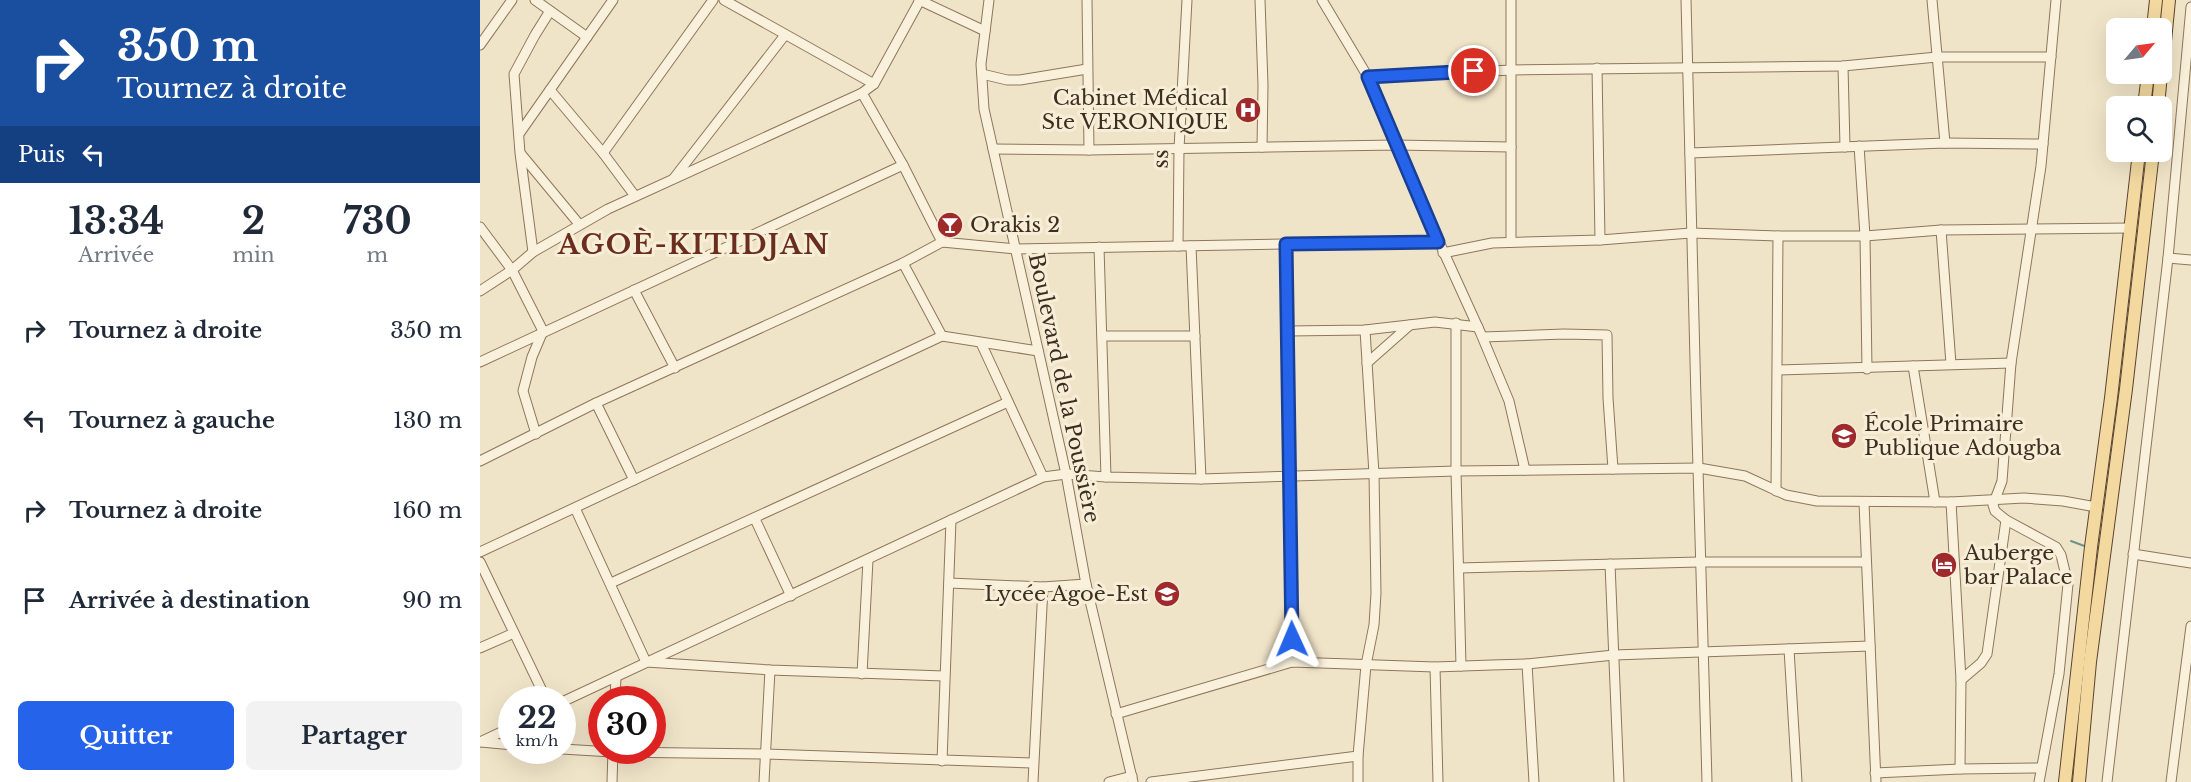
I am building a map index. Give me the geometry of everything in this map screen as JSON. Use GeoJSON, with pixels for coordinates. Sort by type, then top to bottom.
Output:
{"type":"FeatureCollection","features":[{"type":"Feature","properties":{"kind":"main road"},"geometry":{"type":"LineString","coordinates":[[2154,18],[2156,0]]}},
{"type":"Feature","properties":{"kind":"main road"},"geometry":{"type":"LineString","coordinates":[[2167,18],[2169,0]]}},
{"type":"Feature","properties":{"kind":"main road"},"geometry":{"type":"LineString","coordinates":[[2065,782],[2138,162]]}},
{"type":"Feature","properties":{"kind":"main road"},"geometry":{"type":"LineString","coordinates":[[2079,782],[2090,662],[2126,389],[2152,162]]}},
{"type":"Feature","properties":{"kind":"street"},"geometry":{"type":"LineString","coordinates":[[480,45],[512,0]]}},
{"type":"Feature","properties":{"kind":"street"},"geometry":{"type":"LineString","coordinates":[[535,0],[587,37]]}},
{"type":"Feature","properties":{"kind":"street"},"geometry":{"type":"LineString","coordinates":[[519,134],[613,0]]}},
{"type":"Feature","properties":{"kind":"street"},"geometry":{"type":"LineString","coordinates":[[603,153],[713,0]]}},
{"type":"Feature","properties":{"kind":"street"},"geometry":{"type":"LineString","coordinates":[[724,0],[874,84]]}},
{"type":"Feature","properties":{"kind":"street"},"geometry":{"type":"LineString","coordinates":[[480,291],[512,270],[533,252],[579,224],[635,196],[862,93],[874,84],[920,0],[985,31]]}},
{"type":"Feature","properties":{"kind":"street","name":"Boulevard de la Poussière"},"geometry":{"type":"LineString","coordinates":[[989,0],[982,74],[984,109],[1066,474],[1086,584],[1132,779]]}},
{"type":"Feature","properties":{"kind":"street"},"geometry":{"type":"LineString","coordinates":[[1087,0],[1089,150]]}},
{"type":"Feature","properties":{"kind":"street","name":"ss"},"geometry":{"type":"LineString","coordinates":[[1178,246],[1179,149],[1187,0]]}},
{"type":"Feature","properties":{"kind":"street"},"geometry":{"type":"LineString","coordinates":[[1260,0],[1263,85],[1262,147]]}},
{"type":"Feature","properties":{"kind":"street"},"geometry":{"type":"LineString","coordinates":[[1322,0],[1368,77],[1395,145],[1483,337],[1509,401],[1525,470]]}},
{"type":"Feature","properties":{"kind":"street"},"geometry":{"type":"LineString","coordinates":[[1511,0],[1511,242]]}},
{"type":"Feature","properties":{"kind":"street"},"geometry":{"type":"LineString","coordinates":[[1686,0],[1699,468],[1699,562],[1707,782]]}},
{"type":"Feature","properties":{"kind":"street"},"geometry":{"type":"LineString","coordinates":[[1932,0],[1945,143]]}},
{"type":"Feature","properties":{"kind":"street"},"geometry":{"type":"LineString","coordinates":[[2039,782],[2059,674],[2068,584],[2061,555],[2055,547],[2006,520],[1995,511],[1994,500],[2002,481],[2011,363],[2033,228],[2056,0]]}},
{"type":"Feature","properties":{"kind":"street"},"geometry":{"type":"LineString","coordinates":[[2107,782],[2168,258],[2191,7]]}},
{"type":"Feature","properties":{"kind":"street"},"geometry":{"type":"LineString","coordinates":[[533,252],[520,153],[514,74],[534,35],[550,11]]}},
{"type":"Feature","properties":{"kind":"street"},"geometry":{"type":"LineString","coordinates":[[673,179],[785,35]]}},
{"type":"Feature","properties":{"kind":"street"},"geometry":{"type":"LineString","coordinates":[[1368,77],[1597,68],[1843,66],[1937,57],[2051,57]]}},
{"type":"Feature","properties":{"kind":"street"},"geometry":{"type":"LineString","coordinates":[[1843,66],[1845,147]]}},
{"type":"Feature","properties":{"kind":"street"},"geometry":{"type":"LineString","coordinates":[[1597,68],[1600,240]]}},
{"type":"Feature","properties":{"kind":"street"},"geometry":{"type":"LineString","coordinates":[[982,74],[1007,80],[1020,80],[1087,69]]}},
{"type":"Feature","properties":{"kind":"street"},"geometry":{"type":"LineString","coordinates":[[550,90],[603,153],[635,196]]}},
{"type":"Feature","properties":{"kind":"street"},"geometry":{"type":"LineString","coordinates":[[862,93],[903,165],[942,242]]}},
{"type":"Feature","properties":{"kind":"street"},"geometry":{"type":"LineString","coordinates":[[1690,153],[1945,143],[2043,144]]}},
{"type":"Feature","properties":{"kind":"street"},"geometry":{"type":"LineString","coordinates":[[993,149],[1089,150],[1395,145],[1511,147]]}},
{"type":"Feature","properties":{"kind":"street"},"geometry":{"type":"LineString","coordinates":[[1858,146],[1865,236],[1867,369]]}},
{"type":"Feature","properties":{"kind":"street"},"geometry":{"type":"LineString","coordinates":[[520,153],[579,224]]}},
{"type":"Feature","properties":{"kind":"street"},"geometry":{"type":"LineString","coordinates":[[480,362],[903,165]]}},
{"type":"Feature","properties":{"kind":"street"},"geometry":{"type":"LineString","coordinates":[[480,227],[512,270],[543,331],[532,357],[523,391],[536,434]]}},
{"type":"Feature","properties":{"kind":"street"},"geometry":{"type":"LineString","coordinates":[[1443,253],[1492,243],[1600,240],[1691,233],[1865,236],[1941,230],[2131,228]]}},
{"type":"Feature","properties":{"kind":"street"},"geometry":{"type":"LineString","coordinates":[[1941,230],[1951,364]]}},
{"type":"Feature","properties":{"kind":"street"},"geometry":{"type":"LineString","coordinates":[[1776,491],[1779,370],[1778,236]]}},
{"type":"Feature","properties":{"kind":"street"},"geometry":{"type":"LineString","coordinates":[[480,461],[596,404],[903,263],[942,242],[1016,249],[1438,242]]}},
{"type":"Feature","properties":{"kind":"street"},"geometry":{"type":"LineString","coordinates":[[1286,244],[1292,662]]}},
{"type":"Feature","properties":{"kind":"street"},"geometry":{"type":"LineString","coordinates":[[1191,246],[1201,479]]}},
{"type":"Feature","properties":{"kind":"street"},"geometry":{"type":"LineString","coordinates":[[1099,248],[1106,477]]}},
{"type":"Feature","properties":{"kind":"street"},"geometry":{"type":"LineString","coordinates":[[2168,258],[2191,260]]}},
{"type":"Feature","properties":{"kind":"street"},"geometry":{"type":"LineString","coordinates":[[903,263],[942,336]]}},
{"type":"Feature","properties":{"kind":"street"},"geometry":{"type":"LineString","coordinates":[[634,290],[675,368]]}},
{"type":"Feature","properties":{"kind":"street"},"geometry":{"type":"LineString","coordinates":[[1288,331],[1365,330],[1435,322],[1478,327]]}},
{"type":"Feature","properties":{"kind":"street"},"geometry":{"type":"LineString","coordinates":[[1456,323],[1456,471],[1461,666]]}},
{"type":"Feature","properties":{"kind":"street"},"geometry":{"type":"LineString","coordinates":[[1367,363],[1411,324]]}},
{"type":"Feature","properties":{"kind":"street"},"geometry":{"type":"LineString","coordinates":[[1358,782],[1366,665],[1374,625],[1376,593],[1374,474],[1365,330]]}},
{"type":"Feature","properties":{"kind":"street"},"geometry":{"type":"LineString","coordinates":[[1483,337],[1607,335],[1608,398],[1613,469]]}},
{"type":"Feature","properties":{"kind":"street"},"geometry":{"type":"LineString","coordinates":[[480,552],[942,336],[1038,351]]}},
{"type":"Feature","properties":{"kind":"street"},"geometry":{"type":"LineString","coordinates":[[1102,336],[1195,336]]}},
{"type":"Feature","properties":{"kind":"street"},"geometry":{"type":"LineString","coordinates":[[981,343],[1043,477]]}},
{"type":"Feature","properties":{"kind":"street"},"geometry":{"type":"LineString","coordinates":[[1779,370],[2011,363]]}},
{"type":"Feature","properties":{"kind":"street"},"geometry":{"type":"LineString","coordinates":[[1913,366],[1935,502]]}},
{"type":"Feature","properties":{"kind":"street"},"geometry":{"type":"LineString","coordinates":[[611,583],[1008,402]]}},
{"type":"Feature","properties":{"kind":"street"},"geometry":{"type":"LineString","coordinates":[[596,404],[634,480]]}},
{"type":"Feature","properties":{"kind":"street"},"geometry":{"type":"LineString","coordinates":[[576,696],[1043,477],[1066,474],[1201,479],[1456,471],[1699,468],[1745,477],[1776,491],[1800,498],[1864,503],[2043,499],[2096,507]]}},
{"type":"Feature","properties":{"kind":"street"},"geometry":{"type":"LineString","coordinates":[[1951,502],[1961,680],[1960,769]]}},
{"type":"Feature","properties":{"kind":"street"},"geometry":{"type":"LineString","coordinates":[[1864,503],[1875,778],[1960,769],[2040,768]]}},
{"type":"Feature","properties":{"kind":"street"},"geometry":{"type":"LineString","coordinates":[[575,508],[646,662]]}},
{"type":"Feature","properties":{"kind":"street"},"geometry":{"type":"LineString","coordinates":[[755,519],[791,596]]}},
{"type":"Feature","properties":{"kind":"street"},"geometry":{"type":"LineString","coordinates":[[942,761],[951,520]]}},
{"type":"Feature","properties":{"kind":"street"},"geometry":{"type":"LineString","coordinates":[[1961,680],[1981,663],[1987,654],[2006,520]]}},
{"type":"Feature","properties":{"kind":"street"},"geometry":{"type":"LineString","coordinates":[[2133,554],[2191,563]]}},
{"type":"Feature","properties":{"kind":"street"},"geometry":{"type":"LineString","coordinates":[[862,675],[868,560]]}},
{"type":"Feature","properties":{"kind":"street"},"geometry":{"type":"LineString","coordinates":[[480,562],[540,686]]}},
{"type":"Feature","properties":{"kind":"street"},"geometry":{"type":"LineString","coordinates":[[1459,568],[1699,562],[1866,562]]}},
{"type":"Feature","properties":{"kind":"street"},"geometry":{"type":"LineString","coordinates":[[1610,564],[1619,782]]}},
{"type":"Feature","properties":{"kind":"street"},"geometry":{"type":"LineString","coordinates":[[949,583],[1043,588],[1086,584]]}},
{"type":"Feature","properties":{"kind":"street"},"geometry":{"type":"LineString","coordinates":[[1033,782],[1043,588]]}},
{"type":"Feature","properties":{"kind":"street"},"geometry":{"type":"LineString","coordinates":[[2171,782],[2191,626]]}},
{"type":"Feature","properties":{"kind":"street"},"geometry":{"type":"LineString","coordinates":[[480,648],[514,633]]}},
{"type":"Feature","properties":{"kind":"street"},"geometry":{"type":"LineString","coordinates":[[1116,714],[1292,662],[1435,667],[1527,664],[1614,655],[1870,646]]}},
{"type":"Feature","properties":{"kind":"street"},"geometry":{"type":"LineString","coordinates":[[1789,649],[1797,782]]}},
{"type":"Feature","properties":{"kind":"street"},"geometry":{"type":"LineString","coordinates":[[646,662],[862,675],[944,676]]}},
{"type":"Feature","properties":{"kind":"street"},"geometry":{"type":"LineString","coordinates":[[1527,664],[1534,782]]}},
{"type":"Feature","properties":{"kind":"street"},"geometry":{"type":"LineString","coordinates":[[1435,667],[1438,782]]}},
{"type":"Feature","properties":{"kind":"street"},"geometry":{"type":"LineString","coordinates":[[764,782],[770,670]]}},
{"type":"Feature","properties":{"kind":"street"},"geometry":{"type":"LineString","coordinates":[[616,677],[616,686]]}},
{"type":"Feature","properties":{"kind":"street"},"geometry":{"type":"LineString","coordinates":[[498,734],[480,742],[498,744]]}},
{"type":"Feature","properties":{"kind":"street"},"geometry":{"type":"LineString","coordinates":[[666,752],[1033,763]]}},
{"type":"Feature","properties":{"kind":"street"},"geometry":{"type":"LineString","coordinates":[[1151,782],[1358,756]]}},
{"type":"Feature","properties":{"kind":"street"},"geometry":{"type":"LineString","coordinates":[[612,782],[613,764]]}},
{"type":"Feature","properties":{"kind":"street"},"geometry":{"type":"LineString","coordinates":[[1109,782],[1132,779]]}},
{"type":"Feature","properties":{"kind":"waterway"},"geometry":{"type":"LineString","coordinates":[[2071,541],[2087,547]]}},
{"type":"Feature","properties":{"kind":"place","name":"Cabinet Médical Ste VERONIQUE"},"geometry":{"type":"Point","coordinates":[1248,110]}},
{"type":"Feature","properties":{"kind":"place","name":"Orakis 2"},"geometry":{"type":"Point","coordinates":[950,225]}},
{"type":"Feature","properties":{"kind":"place","name":"École Primaire Publique Adougba"},"geometry":{"type":"Point","coordinates":[1844,436]}},
{"type":"Feature","properties":{"kind":"place","name":"Auberge bar Palace"},"geometry":{"type":"Point","coordinates":[1944,565]}},
{"type":"Feature","properties":{"kind":"place","name":"Lycée Agoè-Est"},"geometry":{"type":"Point","coordinates":[1167,594]}},
{"type":"Feature","properties":{"kind":"district","name":"AGOÈ-KITIDJAN"},"geometry":{"type":"Point","coordinates":[694,245]}},
{"type":"Feature","properties":{"kind":"route"},"geometry":{"type":"LineString","coordinates":[[1292,639],[1286,244],[1438,242],[1368,77],[1474,71]]}}]}
